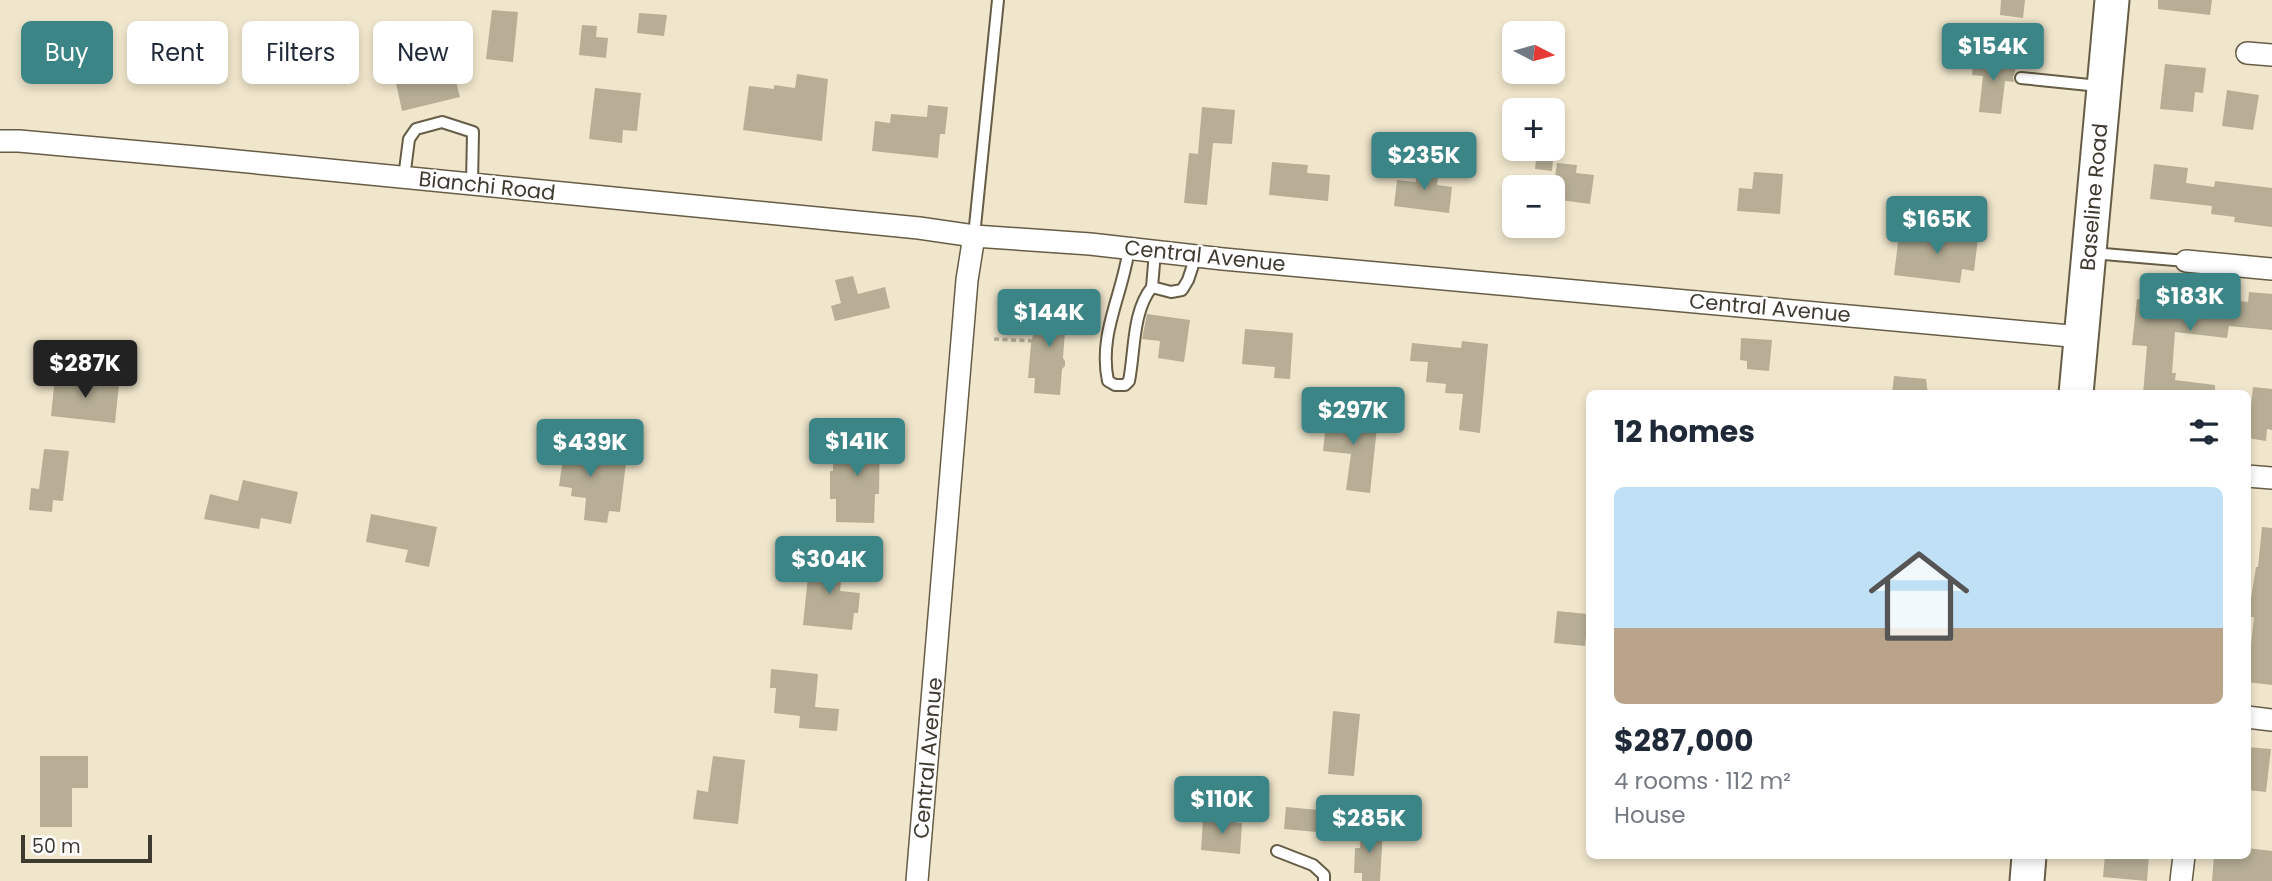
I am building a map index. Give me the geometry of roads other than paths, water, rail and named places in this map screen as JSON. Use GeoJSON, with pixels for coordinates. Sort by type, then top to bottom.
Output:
{"type":"FeatureCollection","features":[{"type":"Feature","properties":{"kind":"main road","name":"Baseline Road"},"geometry":{"type":"LineString","coordinates":[[2076,390],[2104,87],[2107,1]]}},
{"type":"Feature","properties":{"kind":"main road"},"geometry":{"type":"LineString","coordinates":[[2027,881],[2029,859]]}},
{"type":"Feature","properties":{"kind":"street"},"geometry":{"type":"LineString","coordinates":[[2248,53],[2272,55]]}},
{"type":"Feature","properties":{"kind":"street","name":"Bianchi Road"},"geometry":{"type":"LineString","coordinates":[[0,141],[472,184],[919,228],[974,236]]}},
{"type":"Feature","properties":{"kind":"street","name":"Central Avenue"},"geometry":{"type":"LineString","coordinates":[[917,881],[967,280],[974,236],[1129,248],[2081,337]]}},
{"type":"Feature","properties":{"kind":"street"},"geometry":{"type":"LineString","coordinates":[[2186,261],[2272,269]]}},
{"type":"Feature","properties":{"kind":"street"},"geometry":{"type":"LineString","coordinates":[[2251,476],[2272,478]]}},
{"type":"Feature","properties":{"kind":"street"},"geometry":{"type":"LineString","coordinates":[[2251,717],[2272,720]]}},
{"type":"Feature","properties":{"kind":"street"},"geometry":{"type":"LineString","coordinates":[[2181,881],[2184,859]]}},
{"type":"Feature","properties":{"kind":"lane"},"geometry":{"type":"LineString","coordinates":[[974,236],[998,0]]}},
{"type":"Feature","properties":{"kind":"lane"},"geometry":{"type":"LineString","coordinates":[[2021,78],[2104,87]]}},
{"type":"Feature","properties":{"kind":"lane"},"geometry":{"type":"LineString","coordinates":[[404,178],[409,139],[416,129],[442,122],[473,132],[472,184]]}},
{"type":"Feature","properties":{"kind":"lane"},"geometry":{"type":"LineString","coordinates":[[1129,248],[1128,261],[1109,324],[1105,353],[1108,382],[1115,385],[1125,385],[1129,381],[1139,311],[1144,297],[1152,287],[1155,252]]}},
{"type":"Feature","properties":{"kind":"lane"},"geometry":{"type":"LineString","coordinates":[[2089,253],[2186,261]]}},
{"type":"Feature","properties":{"kind":"lane"},"geometry":{"type":"LineString","coordinates":[[1152,287],[1163,291],[1182,290],[1196,256]]}},
{"type":"Feature","properties":{"kind":"lane"},"geometry":{"type":"LineString","coordinates":[[1277,851],[1314,865],[1324,875],[1324,881]]}}]}
